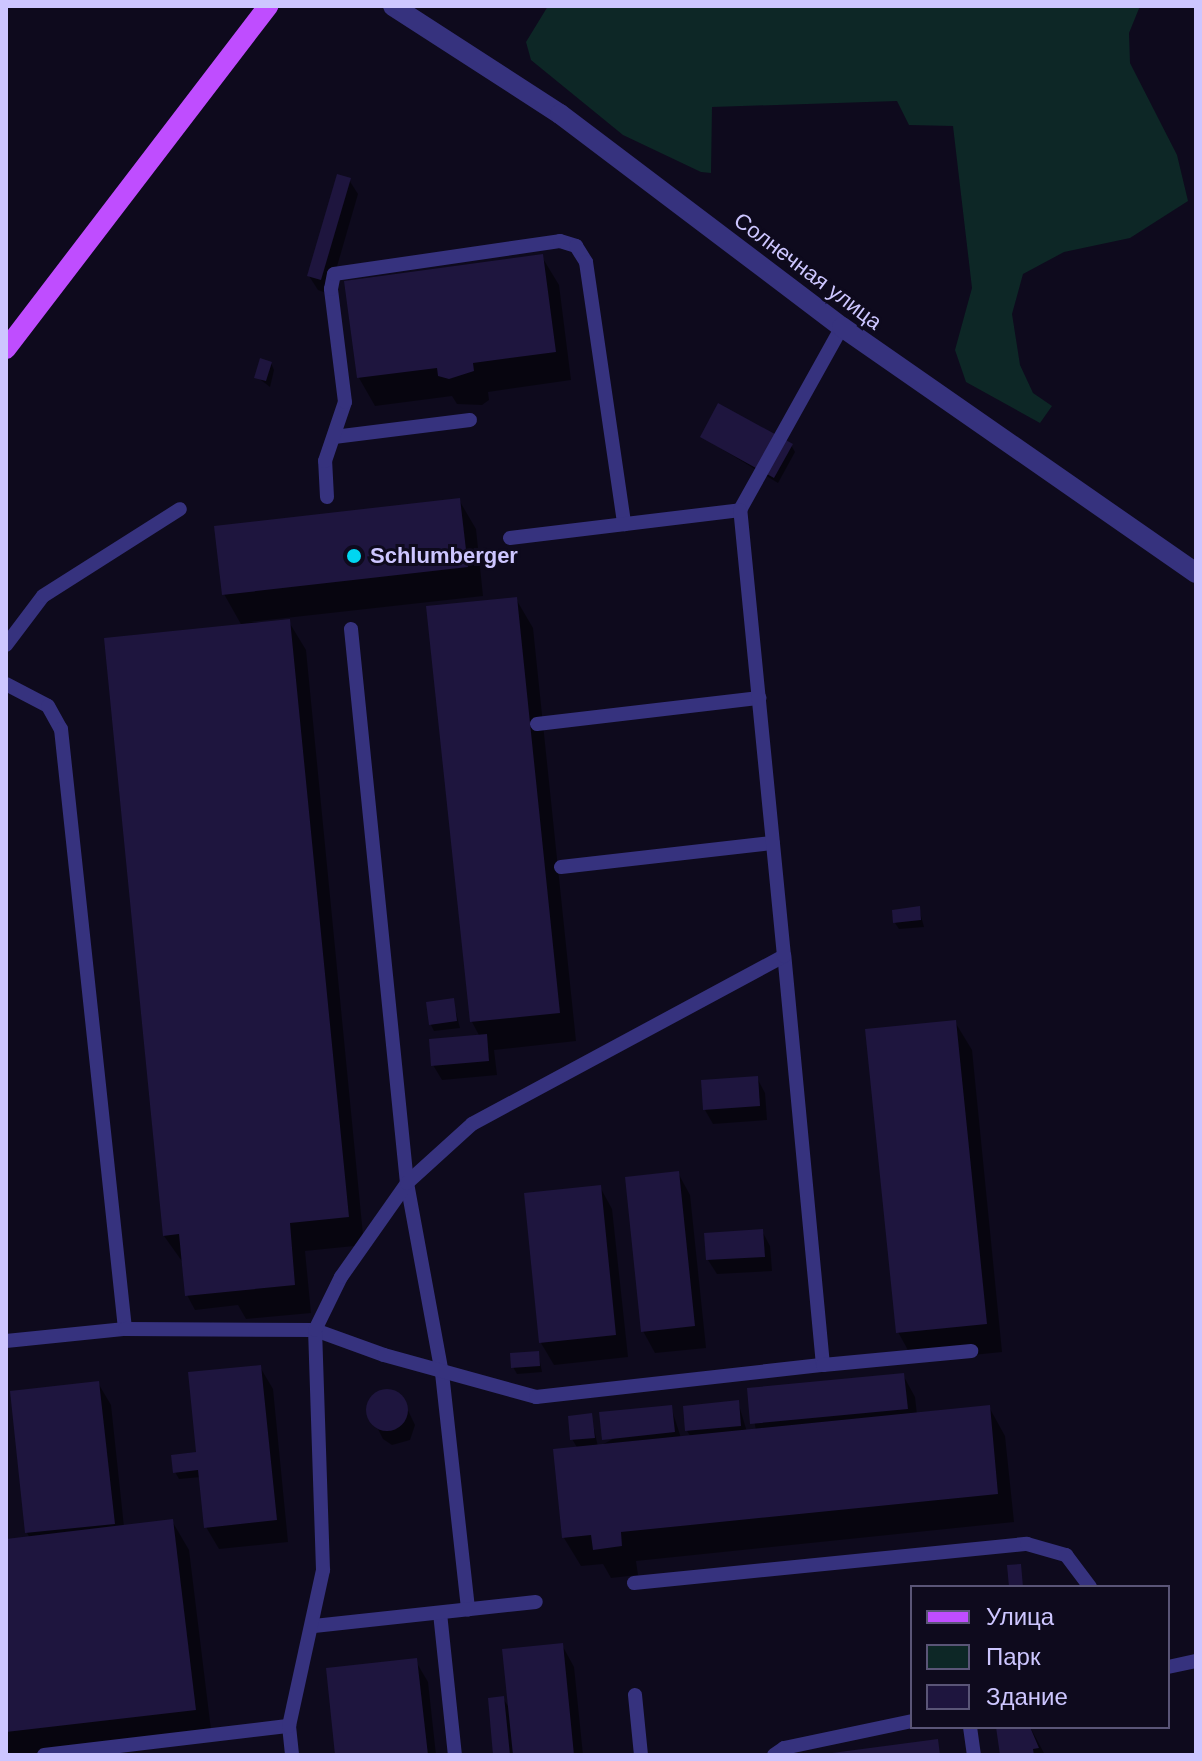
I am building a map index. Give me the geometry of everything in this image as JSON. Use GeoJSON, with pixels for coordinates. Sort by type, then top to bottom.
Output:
{"type":"FeatureCollection","features":[{"type":"Feature","properties":{"kind":"main road"},"geometry":{"type":"LineString","coordinates":[[6,349],[268,6]]}},
{"type":"Feature","properties":{"kind":"street","name":"Солнечная улица"},"geometry":{"type":"LineString","coordinates":[[393,6],[560,114],[842,327],[1196,573]]}},
{"type":"Feature","properties":{"kind":"lane"},"geometry":{"type":"LineString","coordinates":[[327,497],[325,461],[345,402],[331,289],[334,274],[569,242],[586,262],[624,524]]}},
{"type":"Feature","properties":{"kind":"lane"},"geometry":{"type":"LineString","coordinates":[[823,1365],[740,510],[842,327]]}},
{"type":"Feature","properties":{"kind":"lane"},"geometry":{"type":"LineString","coordinates":[[334,437],[470,420]]}},
{"type":"Feature","properties":{"kind":"lane"},"geometry":{"type":"LineString","coordinates":[[6,645],[43,596],[180,509]]}},
{"type":"Feature","properties":{"kind":"lane"},"geometry":{"type":"LineString","coordinates":[[510,538],[740,510]]}},
{"type":"Feature","properties":{"kind":"lane"},"geometry":{"type":"LineString","coordinates":[[351,629],[407,1183],[442,1373],[468,1610]]}},
{"type":"Feature","properties":{"kind":"lane"},"geometry":{"type":"LineString","coordinates":[[6,684],[48,706],[61,729],[125,1329]]}},
{"type":"Feature","properties":{"kind":"lane"},"geometry":{"type":"LineString","coordinates":[[537,724],[759,698]]}},
{"type":"Feature","properties":{"kind":"lane"},"geometry":{"type":"LineString","coordinates":[[561,867],[773,843]]}},
{"type":"Feature","properties":{"kind":"lane"},"geometry":{"type":"LineString","coordinates":[[292,1755],[289,1726],[314,1626],[324,1532],[315,1330],[328,1298],[407,1183],[472,1124],[784,956]]}},
{"type":"Feature","properties":{"kind":"lane"},"geometry":{"type":"LineString","coordinates":[[6,1341],[125,1329],[315,1330],[515,1394],[546,1396],[971,1351]]}},
{"type":"Feature","properties":{"kind":"lane"},"geometry":{"type":"LineString","coordinates":[[634,1583],[1027,1544],[1066,1555],[1088,1585]]}},
{"type":"Feature","properties":{"kind":"lane"},"geometry":{"type":"LineString","coordinates":[[314,1626],[536,1602]]}},
{"type":"Feature","properties":{"kind":"lane"},"geometry":{"type":"LineString","coordinates":[[440,1613],[455,1755]]}},
{"type":"Feature","properties":{"kind":"lane"},"geometry":{"type":"LineString","coordinates":[[1170,1667],[1196,1661]]}},
{"type":"Feature","properties":{"kind":"lane"},"geometry":{"type":"LineString","coordinates":[[635,1695],[641,1755]]}},
{"type":"Feature","properties":{"kind":"lane"},"geometry":{"type":"LineString","coordinates":[[774,1755],[784,1748],[910,1721]]}},
{"type":"Feature","properties":{"kind":"lane"},"geometry":{"type":"LineString","coordinates":[[44,1755],[289,1726]]}},
{"type":"Feature","properties":{"kind":"lane"},"geometry":{"type":"LineString","coordinates":[[970,1729],[974,1755]]}},
{"type":"Feature","properties":{"kind":"green space"},"geometry":{"type":"Polygon","coordinates":[[[548,6],[1140,6],[1129,33],[1130,63],[1177,155],[1188,201],[1130,238],[1064,252],[1023,274],[1012,314],[1020,365],[1033,393],[1052,406],[1040,423],[966,382],[955,350],[972,288],[953,126],[909,125],[897,101],[712,107],[711,173],[701,172],[623,135],[531,60],[526,42],[548,6]]]}},
{"type":"Feature","properties":{"kind":"building"},"geometry":{"type":"Polygon","coordinates":[[[337,174],[351,178],[321,280],[307,276],[337,174]]]}},
{"type":"Feature","properties":{"kind":"building"},"geometry":{"type":"Polygon","coordinates":[[[543,254],[556,352],[473,363],[474,371],[449,379],[438,376],[437,368],[357,378],[344,281],[543,254]]]}},
{"type":"Feature","properties":{"kind":"building"},"geometry":{"type":"Polygon","coordinates":[[[260,358],[272,362],[266,381],[254,378],[260,358]]]}},
{"type":"Feature","properties":{"kind":"building"},"geometry":{"type":"Polygon","coordinates":[[[718,403],[793,444],[774,478],[700,437],[718,403]]]}},
{"type":"Feature","properties":{"kind":"building"},"geometry":{"type":"Polygon","coordinates":[[[460,498],[468,567],[222,595],[214,526],[460,498]]]}},
{"type":"Feature","properties":{"kind":"building"},"geometry":{"type":"Polygon","coordinates":[[[517,597],[560,1013],[470,1022],[426,606],[517,597]]]}},
{"type":"Feature","properties":{"kind":"building"},"geometry":{"type":"Polygon","coordinates":[[[290,619],[349,1217],[290,1223],[295,1285],[185,1296],[179,1234],[163,1236],[104,638],[290,619]]]}},
{"type":"Feature","properties":{"kind":"building"},"geometry":{"type":"Polygon","coordinates":[[[920,906],[921,920],[893,923],[892,910],[920,906]]]}},
{"type":"Feature","properties":{"kind":"building"},"geometry":{"type":"Polygon","coordinates":[[[454,998],[457,1021],[429,1025],[426,1002],[454,998]]]}},
{"type":"Feature","properties":{"kind":"building"},"geometry":{"type":"Polygon","coordinates":[[[956,1020],[987,1324],[896,1333],[865,1029],[956,1020]]]}},
{"type":"Feature","properties":{"kind":"building"},"geometry":{"type":"Polygon","coordinates":[[[487,1034],[489,1061],[431,1066],[429,1039],[487,1034]]]}},
{"type":"Feature","properties":{"kind":"building"},"geometry":{"type":"Polygon","coordinates":[[[758,1076],[760,1106],[703,1110],[701,1080],[758,1076]]]}},
{"type":"Feature","properties":{"kind":"building"},"geometry":{"type":"Polygon","coordinates":[[[679,1171],[695,1326],[641,1332],[625,1177],[679,1171]]]}},
{"type":"Feature","properties":{"kind":"building"},"geometry":{"type":"Polygon","coordinates":[[[601,1185],[616,1335],[539,1343],[524,1193],[601,1185]]]}},
{"type":"Feature","properties":{"kind":"building"},"geometry":{"type":"Polygon","coordinates":[[[763,1229],[765,1257],[706,1260],[704,1233],[763,1229]]]}},
{"type":"Feature","properties":{"kind":"building"},"geometry":{"type":"Polygon","coordinates":[[[539,1351],[540,1366],[511,1368],[510,1353],[539,1351]]]}},
{"type":"Feature","properties":{"kind":"building"},"geometry":{"type":"Polygon","coordinates":[[[261,1365],[277,1520],[204,1528],[198,1470],[173,1473],[171,1455],[196,1452],[188,1372],[261,1365]]]}},
{"type":"Feature","properties":{"kind":"building"},"geometry":{"type":"Polygon","coordinates":[[[904,1373],[908,1409],[750,1424],[747,1388],[904,1373]]]}},
{"type":"Feature","properties":{"kind":"building"},"geometry":{"type":"Polygon","coordinates":[[[99,1381],[115,1524],[25,1533],[10,1391],[99,1381]]]}},
{"type":"Feature","properties":{"kind":"building"},"geometry":{"type":"Polygon","coordinates":[[[387,1389],[402,1395],[408,1410],[402,1425],[387,1431],[372,1425],[366,1410],[372,1395],[387,1389]]]}},
{"type":"Feature","properties":{"kind":"building"},"geometry":{"type":"Polygon","coordinates":[[[739,1400],[741,1426],[685,1431],[683,1406],[739,1400]]]}},
{"type":"Feature","properties":{"kind":"building"},"geometry":{"type":"Polygon","coordinates":[[[672,1405],[675,1432],[602,1440],[599,1412],[672,1405]]]}},
{"type":"Feature","properties":{"kind":"building"},"geometry":{"type":"Polygon","coordinates":[[[990,1405],[998,1494],[621,1532],[622,1546],[593,1550],[591,1535],[562,1538],[553,1449],[990,1405]]]}},
{"type":"Feature","properties":{"kind":"building"},"geometry":{"type":"Polygon","coordinates":[[[592,1413],[595,1438],[570,1440],[568,1416],[592,1413]]]}},
{"type":"Feature","properties":{"kind":"building"},"geometry":{"type":"Polygon","coordinates":[[[173,1519],[196,1710],[6,1732],[6,1539],[173,1519]]]}},
{"type":"Feature","properties":{"kind":"building"},"geometry":{"type":"Polygon","coordinates":[[[1021,1564],[1023,1585],[1009,1585],[1007,1565],[1021,1564]]]}},
{"type":"Feature","properties":{"kind":"building"},"geometry":{"type":"Polygon","coordinates":[[[563,1643],[574,1755],[513,1755],[502,1649],[563,1643]]]}},
{"type":"Feature","properties":{"kind":"building"},"geometry":{"type":"Polygon","coordinates":[[[417,1658],[428,1755],[335,1755],[326,1668],[417,1658]]]}},
{"type":"Feature","properties":{"kind":"building"},"geometry":{"type":"Polygon","coordinates":[[[504,1696],[510,1755],[493,1755],[488,1698],[504,1696]]]}},
{"type":"Feature","properties":{"kind":"building"},"geometry":{"type":"Polygon","coordinates":[[[996,1729],[1031,1729],[1039,1748],[1033,1749],[1034,1755],[1000,1755],[996,1729]]]}},
{"type":"Feature","properties":{"kind":"building"},"geometry":{"type":"Polygon","coordinates":[[[938,1739],[940,1755],[832,1755],[832,1753],[938,1739]]]}},
{"type":"Feature","properties":{"kind":"place","name":"Schlumberger"},"geometry":{"type":"Point","coordinates":[354,556]}}]}
